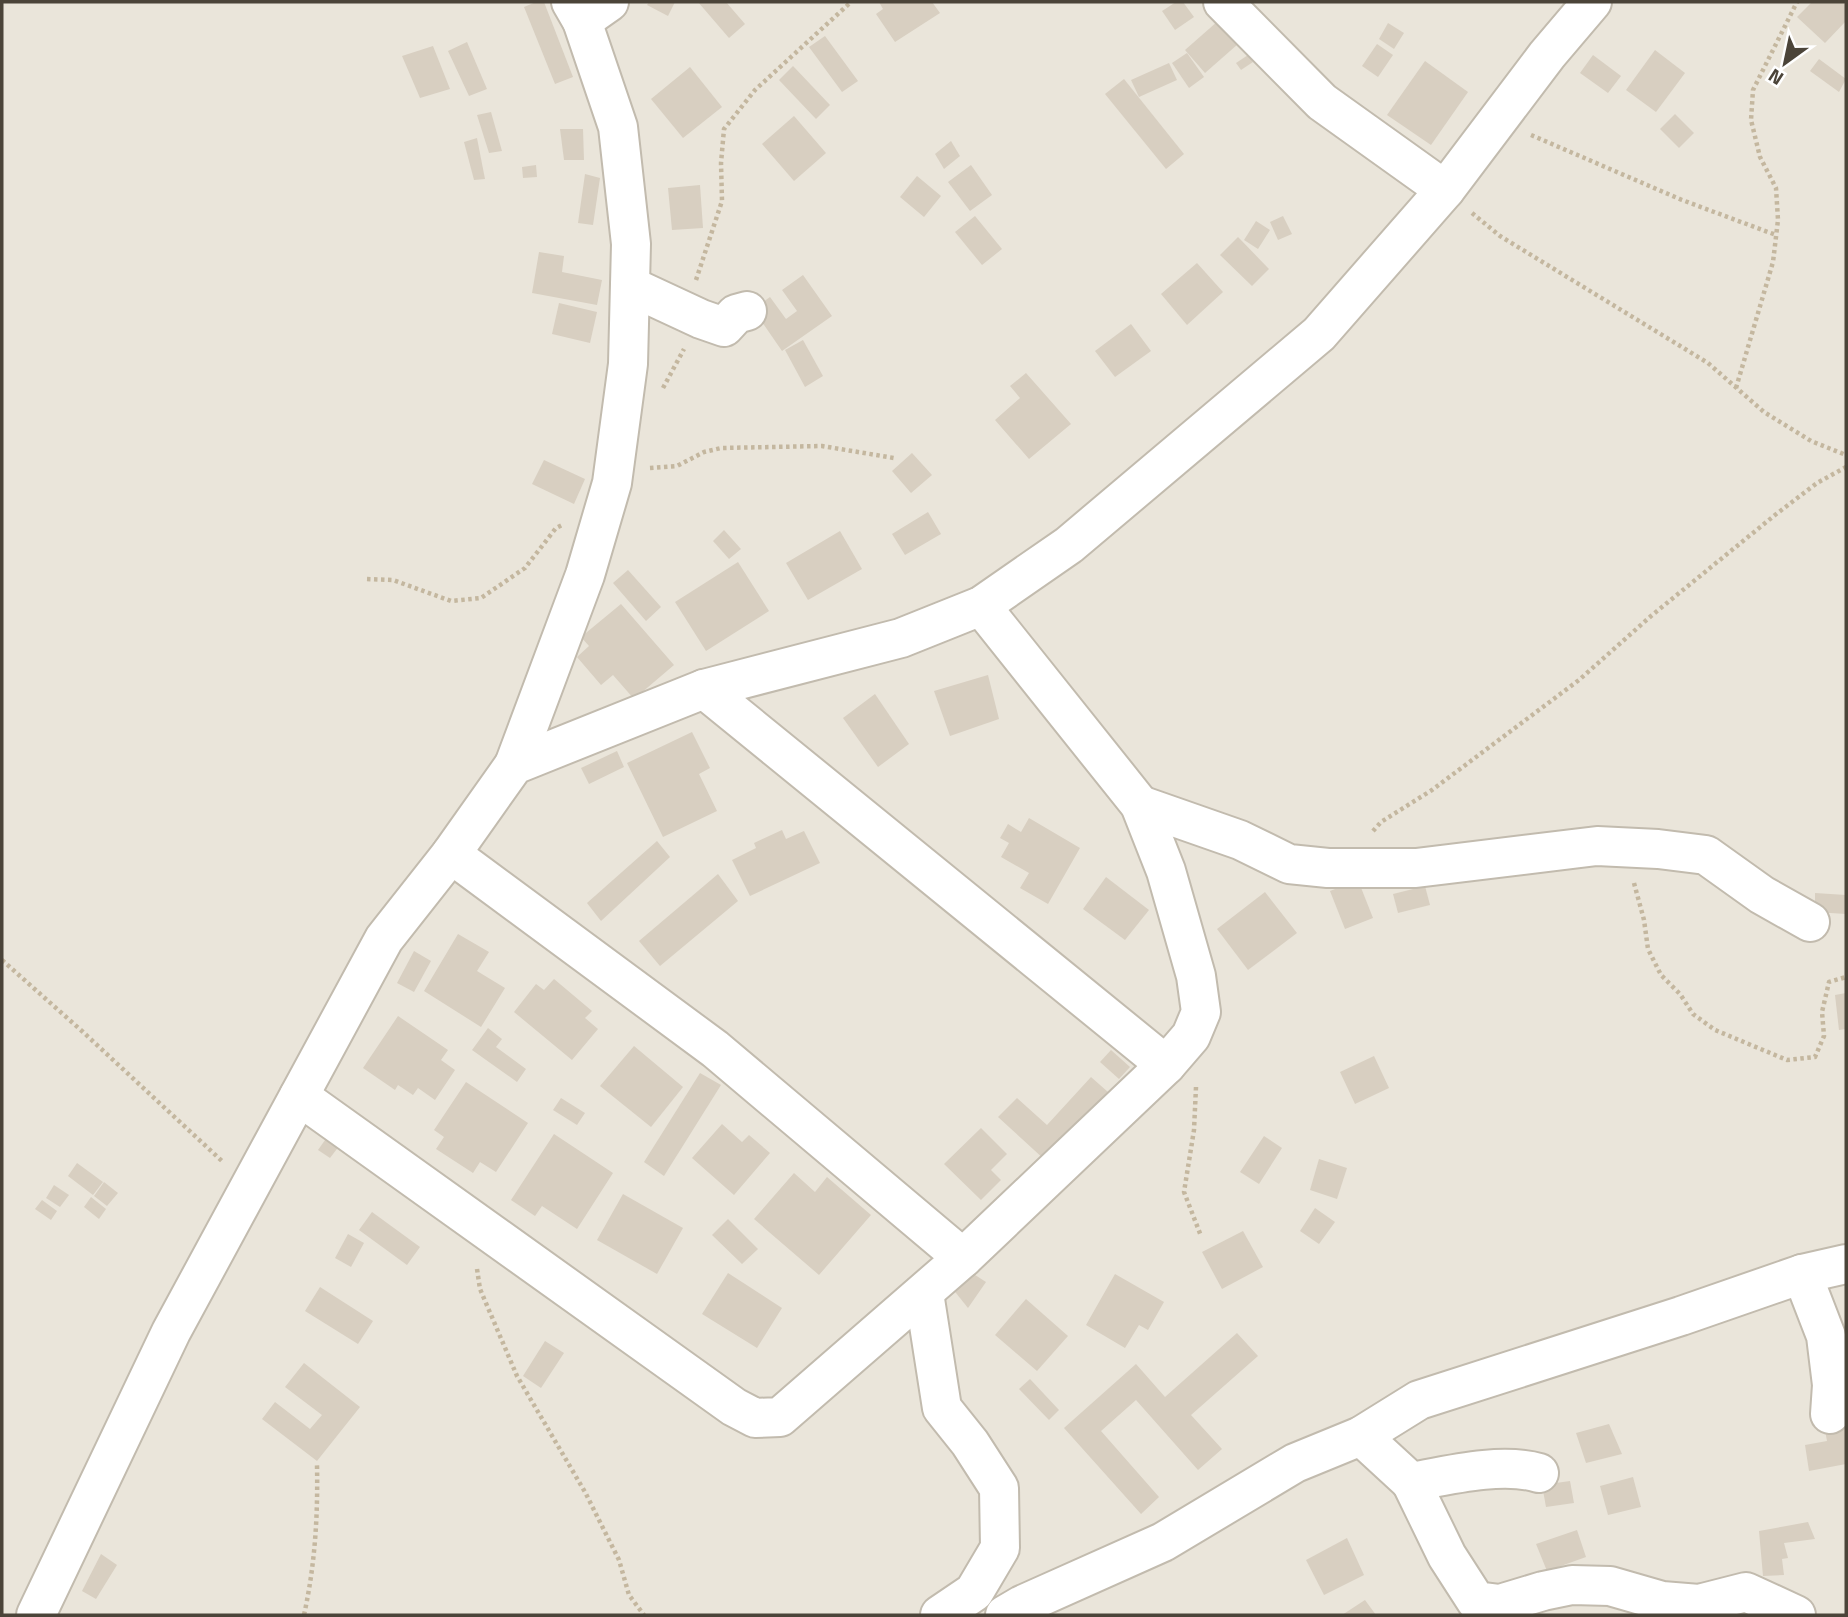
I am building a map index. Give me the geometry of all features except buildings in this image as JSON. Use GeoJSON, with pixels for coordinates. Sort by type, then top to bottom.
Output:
{"type":"FeatureCollection","features":[{"type":"Feature","properties":{"kind":"street"},"geometry":{"type":"LineString","coordinates":[[1223,2],[1322,102],[1445,190]]}},
{"type":"Feature","properties":{"kind":"street"},"geometry":{"type":"LineString","coordinates":[[514,765],[704,690],[901,638],[981,606],[1069,544],[1320,334],[1445,190],[1547,55],[1592,2]]}},
{"type":"Feature","properties":{"kind":"street"},"geometry":{"type":"LineString","coordinates":[[36,1615],[171,1332],[384,939],[451,854],[514,765],[585,575],[611,483],[628,364],[631,244],[618,127],[587,8]]}},
{"type":"Feature","properties":{"kind":"street"},"geometry":{"type":"LineString","coordinates":[[630,286],[724,327],[736,314],[747,311]]}},
{"type":"Feature","properties":{"kind":"street"},"geometry":{"type":"LineString","coordinates":[[299,1096],[734,1407],[755,1418],[780,1417],[963,1258],[1166,1065],[1191,1036],[1201,1012],[1195,976],[1166,871],[1140,805],[981,606]]}},
{"type":"Feature","properties":{"kind":"street"},"geometry":{"type":"LineString","coordinates":[[704,690],[1166,1065]]}},
{"type":"Feature","properties":{"kind":"street"},"geometry":{"type":"LineString","coordinates":[[1140,805],[1240,840],[1289,864],[1340,868],[1416,868],[1597,846],[1706,855],[1762,895],[1810,922]]}},
{"type":"Feature","properties":{"kind":"street"},"geometry":{"type":"LineString","coordinates":[[451,854],[715,1049],[963,1258]]}},
{"type":"Feature","properties":{"kind":"street"},"geometry":{"type":"LineString","coordinates":[[1004,1615],[1163,1542],[1295,1463],[1360,1436],[1419,1400],[1802,1274],[1846,1264]]}},
{"type":"Feature","properties":{"kind":"street"},"geometry":{"type":"LineString","coordinates":[[1802,1274],[1826,1336],[1832,1385],[1830,1414]]}},
{"type":"Feature","properties":{"kind":"street"},"geometry":{"type":"LineString","coordinates":[[924,1293],[942,1408],[971,1443],[999,1488],[1000,1548],[974,1592],[940,1615]]}},
{"type":"Feature","properties":{"kind":"street"},"geometry":{"type":"LineString","coordinates":[[1360,1436],[1411,1482],[1447,1556],[1476,1601],[1500,1604],[1572,1585],[1610,1586],[1662,1601],[1699,1604],[1746,1592],[1796,1615]]}},
{"type":"Feature","properties":{"kind":"street"},"geometry":{"type":"LineString","coordinates":[[1411,1482],[1462,1473],[1525,1468],[1539,1473]]}},
{"type":"Feature","properties":{"kind":"path"},"geometry":{"type":"LineString","coordinates":[[661,394],[670,371],[701,319],[695,283],[722,201],[724,129],[755,90],[851,2]]}},
{"type":"Feature","properties":{"kind":"path"},"geometry":{"type":"LineString","coordinates":[[1736,388],[1773,262],[1778,220],[1776,188],[1760,157],[1751,120],[1753,90],[1797,2]]}},
{"type":"Feature","properties":{"kind":"path"},"geometry":{"type":"LineString","coordinates":[[1502,114],[1533,136],[1571,150],[1682,200],[1776,235]]}},
{"type":"Feature","properties":{"kind":"path"},"geometry":{"type":"LineString","coordinates":[[1445,190],[1500,236],[1708,363],[1764,412],[1811,441],[1846,455]]}},
{"type":"Feature","properties":{"kind":"path"},"geometry":{"type":"LineString","coordinates":[[367,579],[393,580],[451,601],[481,598],[525,568],[556,528],[611,483],[677,466],[704,452],[746,447],[822,446],[894,458]]}},
{"type":"Feature","properties":{"kind":"path"},"geometry":{"type":"LineString","coordinates":[[1340,868],[1381,822],[1432,790],[1579,680],[1651,616],[1775,516],[1817,483],[1846,467]]}},
{"type":"Feature","properties":{"kind":"path"},"geometry":{"type":"LineString","coordinates":[[1629,848],[1648,949],[1661,975],[1680,994],[1693,1014],[1715,1030],[1787,1060],[1815,1057],[1824,1036],[1822,1012],[1829,982],[1846,977]]}},
{"type":"Feature","properties":{"kind":"path"},"geometry":{"type":"LineString","coordinates":[[2,960],[250,1187]]}},
{"type":"Feature","properties":{"kind":"path"},"geometry":{"type":"LineString","coordinates":[[1191,1036],[1196,1070],[1194,1130],[1184,1192],[1201,1236]]}},
{"type":"Feature","properties":{"kind":"path"},"geometry":{"type":"LineString","coordinates":[[480,1289],[517,1376],[585,1492],[618,1560],[629,1595],[644,1615]]}},
{"type":"Feature","properties":{"kind":"path"},"geometry":{"type":"LineString","coordinates":[[304,1615],[313,1574],[317,1465]]}},
{"type":"Feature","properties":{"kind":"shaded area"},"geometry":{"type":"Polygon","coordinates":[[[2,2],[1846,2],[1846,1615],[2,1615],[2,2]]]}}]}
